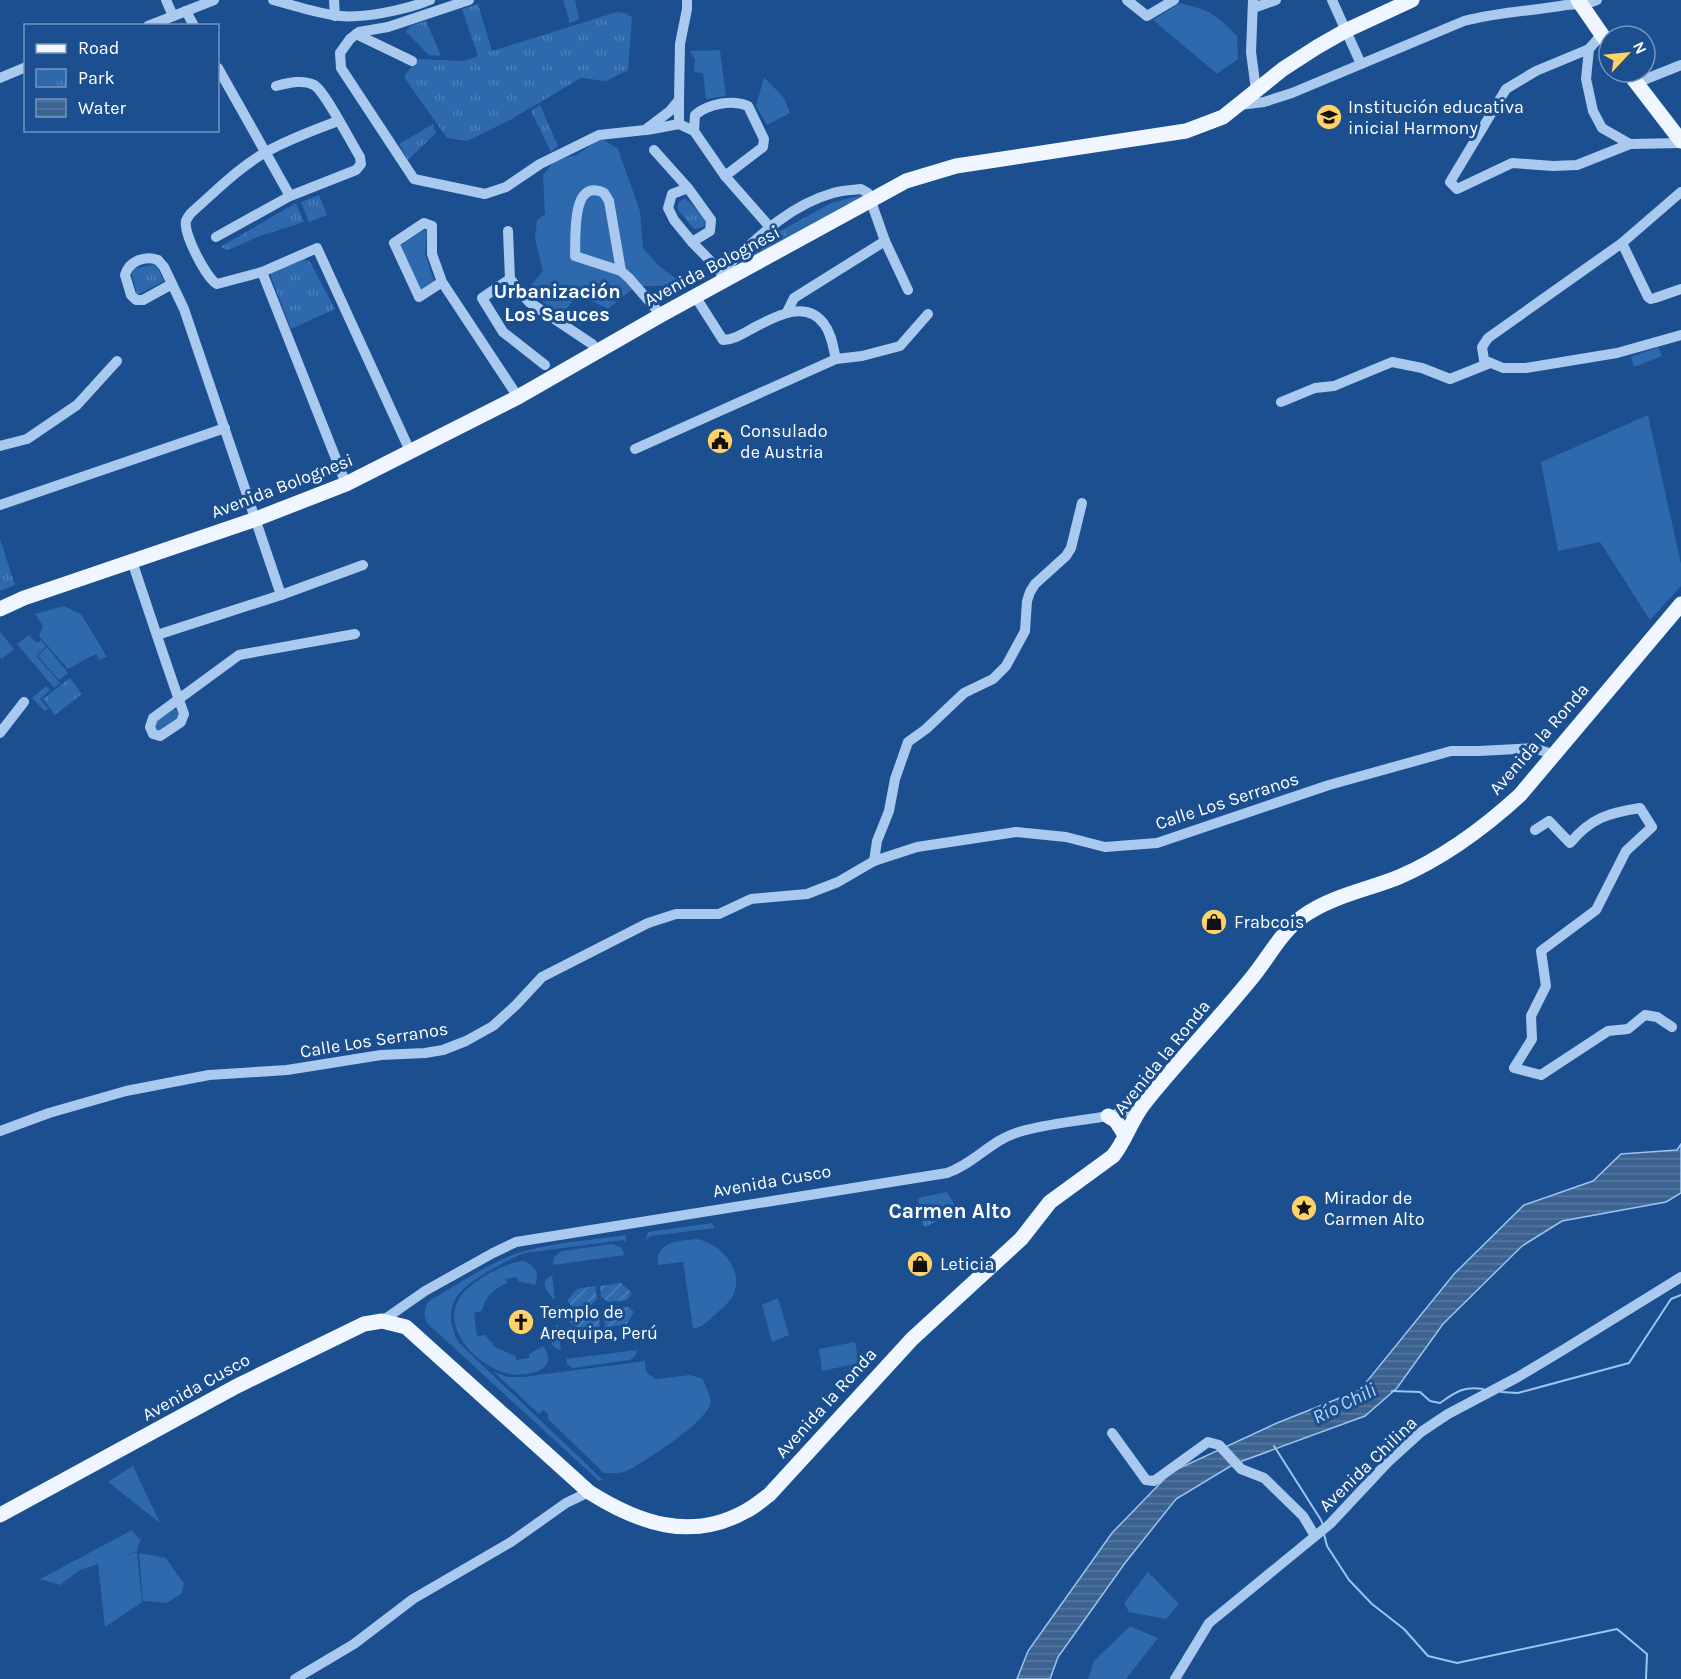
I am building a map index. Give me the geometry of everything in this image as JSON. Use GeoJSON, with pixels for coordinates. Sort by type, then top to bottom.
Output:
{"type":"FeatureCollection","features":[{"type":"Feature","properties":{"kind":"main road","name":"Avenida Bolognesi"},"geometry":{"type":"LineString","coordinates":[[0,609],[24,598],[256,519],[346,484],[518,397],[694,296],[722,277],[906,181],[956,165],[1186,131],[1223,117],[1292,63],[1345,30],[1412,0]]}},
{"type":"Feature","properties":{"kind":"main road"},"geometry":{"type":"LineString","coordinates":[[1579,3],[1597,29]]}},
{"type":"Feature","properties":{"kind":"main road"},"geometry":{"type":"LineString","coordinates":[[1637,84],[1681,142]]}},
{"type":"Feature","properties":{"kind":"main road","name":"Avenida la Ronda"},"geometry":{"type":"LineString","coordinates":[[382,1321],[406,1327],[589,1492],[624,1512],[661,1524],[694,1528],[722,1521],[746,1511],[769,1495],[912,1339],[1021,1239],[1050,1202],[1113,1156],[1141,1107],[1250,980],[1294,924],[1319,907],[1402,876],[1436,858],[1504,810],[1520,795],[1681,604]]}},
{"type":"Feature","properties":{"kind":"main road"},"geometry":{"type":"LineString","coordinates":[[1108,1116],[1116,1121],[1125,1135]]}},
{"type":"Feature","properties":{"kind":"main road","name":"Avenida Cusco"},"geometry":{"type":"LineString","coordinates":[[0,1515],[260,1374],[364,1324],[382,1321]]}},
{"type":"Feature","properties":{"kind":"street"},"geometry":{"type":"LineString","coordinates":[[166,0],[173,16]]}},
{"type":"Feature","properties":{"kind":"street"},"geometry":{"type":"LineString","coordinates":[[153,24],[214,0]]}},
{"type":"Feature","properties":{"kind":"street"},"geometry":{"type":"LineString","coordinates":[[273,0],[335,16],[372,15],[430,0]]}},
{"type":"Feature","properties":{"kind":"street"},"geometry":{"type":"LineString","coordinates":[[334,0],[335,16]]}},
{"type":"Feature","properties":{"kind":"street"},"geometry":{"type":"LineString","coordinates":[[470,0],[388,27],[356,34],[340,52],[341,68],[414,179],[485,194],[506,187],[540,164],[598,135],[679,124],[693,131],[725,176],[769,226]]}},
{"type":"Feature","properties":{"kind":"street"},"geometry":{"type":"LineString","coordinates":[[679,124],[680,44],[687,0]]}},
{"type":"Feature","properties":{"kind":"street"},"geometry":{"type":"LineString","coordinates":[[1127,0],[1147,16],[1174,0]]}},
{"type":"Feature","properties":{"kind":"street"},"geometry":{"type":"LineString","coordinates":[[1256,90],[1251,52],[1253,4],[1276,0]]}},
{"type":"Feature","properties":{"kind":"street"},"geometry":{"type":"LineString","coordinates":[[1332,0],[1361,64]]}},
{"type":"Feature","properties":{"kind":"street"},"geometry":{"type":"LineString","coordinates":[[1240,105],[1274,99],[1476,18],[1597,0]]}},
{"type":"Feature","properties":{"kind":"street"},"geometry":{"type":"LineString","coordinates":[[186,11],[193,24]]}},
{"type":"Feature","properties":{"kind":"street"},"geometry":{"type":"LineString","coordinates":[[372,15],[372,29]]}},
{"type":"Feature","properties":{"kind":"street"},"geometry":{"type":"LineString","coordinates":[[356,34],[412,61]]}},
{"type":"Feature","properties":{"kind":"street"},"geometry":{"type":"LineString","coordinates":[[1597,44],[1536,71],[1506,89],[1450,182],[1457,189],[1512,163],[1577,165],[1630,144],[1681,142]]}},
{"type":"Feature","properties":{"kind":"street"},"geometry":{"type":"LineString","coordinates":[[1589,49],[1586,79],[1593,111],[1602,128],[1630,144]]}},
{"type":"Feature","properties":{"kind":"street"},"geometry":{"type":"LineString","coordinates":[[1657,71],[1681,65]]}},
{"type":"Feature","properties":{"kind":"street"},"geometry":{"type":"LineString","coordinates":[[0,78],[24,68]]}},
{"type":"Feature","properties":{"kind":"street"},"geometry":{"type":"LineString","coordinates":[[219,70],[290,196]]}},
{"type":"Feature","properties":{"kind":"street"},"geometry":{"type":"LineString","coordinates":[[216,237],[290,196],[356,171],[360,167],[361,160],[323,93],[315,86],[305,83],[289,82],[276,86]]}},
{"type":"Feature","properties":{"kind":"street"},"geometry":{"type":"LineString","coordinates":[[645,130],[670,111],[680,100]]}},
{"type":"Feature","properties":{"kind":"street"},"geometry":{"type":"LineString","coordinates":[[693,131],[695,115],[704,107],[739,102],[748,106],[764,139],[762,147],[725,176]]}},
{"type":"Feature","properties":{"kind":"street"},"geometry":{"type":"LineString","coordinates":[[339,121],[295,137],[265,152],[242,168],[191,213],[186,221],[190,240],[215,284],[262,272],[317,248],[410,451]]}},
{"type":"Feature","properties":{"kind":"street"},"geometry":{"type":"LineString","coordinates":[[654,150],[688,188],[711,220],[710,231],[692,242]]}},
{"type":"Feature","properties":{"kind":"street"},"geometry":{"type":"LineString","coordinates":[[688,188],[672,194],[668,208],[674,220],[722,277],[769,226],[801,207],[833,193],[861,189],[868,193],[885,241],[908,290]]}},
{"type":"Feature","properties":{"kind":"street"},"geometry":{"type":"LineString","coordinates":[[621,272],[609,201],[604,193],[591,189],[584,193],[579,202],[575,256],[621,272],[661,315]]}},
{"type":"Feature","properties":{"kind":"street"},"geometry":{"type":"LineString","coordinates":[[1681,192],[1622,243],[1488,338],[1482,347],[1485,360],[1490,363],[1503,368],[1527,368],[1617,353],[1681,335]]}},
{"type":"Feature","properties":{"kind":"street"},"geometry":{"type":"LineString","coordinates":[[442,282],[419,297],[394,243],[424,223],[432,226],[432,254],[442,282],[518,397]]}},
{"type":"Feature","properties":{"kind":"street"},"geometry":{"type":"LineString","coordinates":[[508,231],[510,279],[529,302],[592,344],[597,351]]}},
{"type":"Feature","properties":{"kind":"street"},"geometry":{"type":"LineString","coordinates":[[787,312],[794,298],[885,241]]}},
{"type":"Feature","properties":{"kind":"street"},"geometry":{"type":"LineString","coordinates":[[1622,243],[1648,297],[1651,299],[1681,289]]}},
{"type":"Feature","properties":{"kind":"street"},"geometry":{"type":"LineString","coordinates":[[171,284],[146,298],[136,300],[131,295],[125,275],[132,264],[145,258],[154,258],[162,263],[184,309],[281,595]]}},
{"type":"Feature","properties":{"kind":"street"},"geometry":{"type":"LineString","coordinates":[[262,272],[346,484]]}},
{"type":"Feature","properties":{"kind":"street"},"geometry":{"type":"LineString","coordinates":[[510,279],[482,298],[503,332],[545,365]]}},
{"type":"Feature","properties":{"kind":"street"},"geometry":{"type":"LineString","coordinates":[[694,296],[723,340],[734,339],[787,312],[808,311],[824,323],[836,359]]}},
{"type":"Feature","properties":{"kind":"street"},"geometry":{"type":"LineString","coordinates":[[635,449],[836,359],[862,356],[900,346],[928,314]]}},
{"type":"Feature","properties":{"kind":"street"},"geometry":{"type":"LineString","coordinates":[[0,446],[27,439],[77,405],[117,361]]}},
{"type":"Feature","properties":{"kind":"street"},"geometry":{"type":"LineString","coordinates":[[1281,402],[1315,388],[1334,386],[1392,362],[1422,368],[1450,379],[1490,363]]}},
{"type":"Feature","properties":{"kind":"street"},"geometry":{"type":"LineString","coordinates":[[0,505],[225,428]]}},
{"type":"Feature","properties":{"kind":"street"},"geometry":{"type":"LineString","coordinates":[[874,861],[877,841],[889,811],[895,779],[908,742],[926,729],[964,693],[993,680],[1006,666],[1025,631],[1027,601],[1030,592],[1071,548],[1082,504]]}},
{"type":"Feature","properties":{"kind":"street"},"geometry":{"type":"LineString","coordinates":[[132,561],[179,699],[239,655],[355,634]]}},
{"type":"Feature","properties":{"kind":"street"},"geometry":{"type":"LineString","coordinates":[[157,635],[281,595],[363,565]]}},
{"type":"Feature","properties":{"kind":"street"},"geometry":{"type":"LineString","coordinates":[[2,727],[24,702]]}},
{"type":"Feature","properties":{"kind":"street","name":"Calle Los Serranos"},"geometry":{"type":"LineString","coordinates":[[0,1131],[50,1113],[126,1091],[209,1074],[286,1070],[381,1055],[443,1050],[466,1041],[493,1026],[542,976],[648,923],[676,914],[719,914],[751,899],[807,894],[837,882],[874,861],[917,847],[1016,832],[1066,837],[1105,847],[1157,843],[1329,785],[1451,751],[1533,748],[1553,754]]}},
{"type":"Feature","properties":{"kind":"street"},"geometry":{"type":"LineString","coordinates":[[1535,830],[1549,821],[1570,843],[1587,824],[1610,813],[1640,808],[1652,827],[1626,851],[1596,910],[1541,951],[1546,986],[1531,1016],[1532,1039],[1514,1068],[1541,1075],[1608,1031],[1628,1029],[1645,1015],[1657,1017],[1672,1027]]}},
{"type":"Feature","properties":{"kind":"street","name":"Avenida Cusco"},"geometry":{"type":"LineString","coordinates":[[382,1321],[435,1286],[516,1242],[947,1173],[964,1165],[990,1145],[1017,1132],[1124,1113],[1141,1107]]}},
{"type":"Feature","properties":{"kind":"street","name":"Avenida Chilina"},"geometry":{"type":"LineString","coordinates":[[1175,1679],[1209,1623],[1330,1524],[1388,1462],[1421,1432],[1448,1414],[1563,1350],[1681,1277]]}},
{"type":"Feature","properties":{"kind":"street"},"geometry":{"type":"LineString","coordinates":[[406,1327],[406,1318],[412,1301]]}},
{"type":"Feature","properties":{"kind":"street"},"geometry":{"type":"LineString","coordinates":[[1112,1433],[1146,1480],[1154,1481],[1209,1442],[1219,1445],[1241,1469],[1264,1478],[1303,1516],[1317,1534]]}},
{"type":"Feature","properties":{"kind":"street"},"geometry":{"type":"LineString","coordinates":[[295,1679],[354,1644],[389,1615],[413,1599],[511,1542],[566,1503],[589,1492]]}},
{"type":"Feature","properties":{"kind":"green space"},"geometry":{"type":"Polygon","coordinates":[[[563,0],[575,0],[579,19],[570,23],[563,0]]]}},
{"type":"Feature","properties":{"kind":"green space"},"geometry":{"type":"Polygon","coordinates":[[[1180,3],[1212,14],[1229,28],[1237,36],[1238,59],[1217,74],[1153,20],[1180,3]]]}},
{"type":"Feature","properties":{"kind":"green space"},"geometry":{"type":"Polygon","coordinates":[[[478,4],[492,51],[617,12],[625,13],[632,17],[628,70],[606,81],[581,78],[510,120],[467,141],[447,138],[404,77],[417,59],[464,61],[478,56],[462,9],[478,4]]]}},
{"type":"Feature","properties":{"kind":"green space"},"geometry":{"type":"Polygon","coordinates":[[[426,21],[441,56],[429,55],[406,32],[410,26],[426,21]]]}},
{"type":"Feature","properties":{"kind":"green space"},"geometry":{"type":"Polygon","coordinates":[[[720,50],[726,96],[706,99],[703,73],[694,72],[695,59],[690,51],[720,50]]]}},
{"type":"Feature","properties":{"kind":"green space"},"geometry":{"type":"Polygon","coordinates":[[[764,77],[784,98],[790,113],[767,125],[756,106],[764,77]]]}},
{"type":"Feature","properties":{"kind":"green space"},"geometry":{"type":"Polygon","coordinates":[[[540,105],[558,146],[551,152],[531,111],[540,105]]]}},
{"type":"Feature","properties":{"kind":"green space"},"geometry":{"type":"Polygon","coordinates":[[[433,124],[436,133],[408,160],[399,144],[433,124]]]}},
{"type":"Feature","properties":{"kind":"green space"},"geometry":{"type":"Polygon","coordinates":[[[601,138],[618,149],[640,211],[643,248],[658,265],[675,278],[683,280],[677,287],[667,292],[664,286],[636,286],[608,309],[577,294],[562,316],[527,290],[543,271],[535,239],[537,220],[545,214],[543,175],[555,160],[577,155],[601,138]]]}},
{"type":"Feature","properties":{"kind":"green space"},"geometry":{"type":"Polygon","coordinates":[[[319,195],[327,215],[309,222],[301,202],[319,195]]]}},
{"type":"Feature","properties":{"kind":"green space"},"geometry":{"type":"Polygon","coordinates":[[[861,195],[866,198],[749,263],[746,257],[777,233],[831,203],[861,195]]]}},
{"type":"Feature","properties":{"kind":"green space"},"geometry":{"type":"Polygon","coordinates":[[[685,198],[705,218],[703,227],[694,229],[678,210],[678,203],[685,198]]]}},
{"type":"Feature","properties":{"kind":"green space"},"geometry":{"type":"Polygon","coordinates":[[[296,203],[304,222],[260,236],[228,250],[220,247],[296,203]]]}},
{"type":"Feature","properties":{"kind":"green space"},"geometry":{"type":"Polygon","coordinates":[[[424,230],[427,231],[425,254],[434,281],[421,290],[400,246],[424,230]]]}},
{"type":"Feature","properties":{"kind":"green space"},"geometry":{"type":"Polygon","coordinates":[[[304,259],[310,262],[335,309],[291,329],[271,273],[304,259]]]}},
{"type":"Feature","properties":{"kind":"green space"},"geometry":{"type":"Polygon","coordinates":[[[156,264],[164,281],[137,295],[131,269],[156,264]]]}},
{"type":"Feature","properties":{"kind":"green space"},"geometry":{"type":"Polygon","coordinates":[[[1658,347],[1662,356],[1634,367],[1631,357],[1658,347]]]}},
{"type":"Feature","properties":{"kind":"green space"},"geometry":{"type":"Polygon","coordinates":[[[1648,415],[1681,564],[1681,586],[1650,620],[1600,542],[1558,551],[1541,462],[1648,415]]]}},
{"type":"Feature","properties":{"kind":"green space"},"geometry":{"type":"Polygon","coordinates":[[[0,539],[15,585],[0,591],[0,539]]]}},
{"type":"Feature","properties":{"kind":"green space"},"geometry":{"type":"Polygon","coordinates":[[[64,606],[81,614],[107,657],[99,660],[96,654],[68,669],[39,636],[43,626],[35,614],[64,606]]]}},
{"type":"Feature","properties":{"kind":"green space"},"geometry":{"type":"Polygon","coordinates":[[[0,632],[14,649],[2,659],[0,657],[0,632]]]}},
{"type":"Feature","properties":{"kind":"green space"},"geometry":{"type":"Polygon","coordinates":[[[29,635],[37,643],[41,640],[46,646],[36,656],[60,683],[54,688],[17,644],[29,635]]]}},
{"type":"Feature","properties":{"kind":"green space"},"geometry":{"type":"Polygon","coordinates":[[[47,647],[68,673],[59,680],[38,656],[47,647]]]}},
{"type":"Feature","properties":{"kind":"green space"},"geometry":{"type":"Polygon","coordinates":[[[70,678],[82,694],[55,715],[43,699],[70,678]]]}},
{"type":"Feature","properties":{"kind":"green space"},"geometry":{"type":"Polygon","coordinates":[[[46,686],[50,690],[40,699],[48,709],[45,711],[32,698],[46,686]]]}},
{"type":"Feature","properties":{"kind":"green space"},"geometry":{"type":"Polygon","coordinates":[[[176,710],[178,718],[159,731],[156,730],[155,722],[176,710]]]}},
{"type":"Feature","properties":{"kind":"green space"},"geometry":{"type":"Polygon","coordinates":[[[947,1192],[958,1211],[925,1227],[918,1198],[947,1192]]]}},
{"type":"Feature","properties":{"kind":"green space"},"geometry":{"type":"Polygon","coordinates":[[[712,1223],[715,1228],[651,1236],[646,1240],[648,1232],[712,1223]]]}},
{"type":"Feature","properties":{"kind":"green space"},"geometry":{"type":"Polygon","coordinates":[[[626,1235],[626,1243],[623,1240],[520,1255],[487,1272],[467,1286],[460,1293],[452,1309],[451,1319],[459,1343],[603,1480],[599,1481],[427,1323],[425,1312],[429,1301],[482,1269],[515,1254],[556,1244],[626,1235]]]}},
{"type":"Feature","properties":{"kind":"green space"},"geometry":{"type":"Polygon","coordinates":[[[696,1239],[713,1245],[727,1258],[735,1274],[736,1284],[733,1296],[726,1304],[706,1323],[693,1329],[683,1262],[658,1265],[658,1257],[664,1247],[670,1244],[696,1239]]]}},
{"type":"Feature","properties":{"kind":"green space"},"geometry":{"type":"Polygon","coordinates":[[[612,1244],[621,1247],[625,1255],[553,1265],[554,1257],[562,1251],[612,1244]]]}},
{"type":"Feature","properties":{"kind":"green space"},"geometry":{"type":"Polygon","coordinates":[[[523,1261],[531,1264],[535,1270],[537,1277],[535,1285],[518,1281],[517,1277],[506,1279],[507,1283],[494,1291],[482,1311],[474,1313],[477,1336],[485,1335],[496,1348],[516,1356],[516,1360],[529,1358],[529,1354],[543,1346],[548,1355],[544,1367],[530,1374],[521,1375],[505,1373],[493,1368],[471,1352],[457,1330],[454,1317],[456,1305],[468,1288],[500,1268],[523,1261]]]}},
{"type":"Feature","properties":{"kind":"green space"},"geometry":{"type":"Polygon","coordinates":[[[552,1275],[555,1300],[545,1288],[545,1281],[552,1275]]]}},
{"type":"Feature","properties":{"kind":"green space"},"geometry":{"type":"Polygon","coordinates":[[[621,1283],[632,1293],[627,1300],[608,1302],[601,1297],[600,1286],[621,1283]]]}},
{"type":"Feature","properties":{"kind":"green space"},"geometry":{"type":"Polygon","coordinates":[[[595,1286],[597,1299],[591,1305],[573,1307],[567,1301],[577,1289],[595,1286]]]}},
{"type":"Feature","properties":{"kind":"green space"},"geometry":{"type":"Polygon","coordinates":[[[778,1298],[789,1335],[772,1342],[762,1305],[778,1298]]]}},
{"type":"Feature","properties":{"kind":"green space"},"geometry":{"type":"Polygon","coordinates":[[[628,1307],[634,1312],[626,1325],[605,1327],[604,1316],[610,1309],[628,1307]]]}},
{"type":"Feature","properties":{"kind":"green space"},"geometry":{"type":"Polygon","coordinates":[[[592,1311],[599,1317],[600,1328],[581,1330],[569,1322],[575,1313],[592,1311]]]}},
{"type":"Feature","properties":{"kind":"green space"},"geometry":{"type":"Polygon","coordinates":[[[556,1325],[558,1325],[561,1350],[552,1343],[556,1325]]]}},
{"type":"Feature","properties":{"kind":"green space"},"geometry":{"type":"Polygon","coordinates":[[[855,1342],[859,1363],[822,1371],[819,1349],[855,1342]]]}},
{"type":"Feature","properties":{"kind":"green space"},"geometry":{"type":"Polygon","coordinates":[[[637,1350],[635,1356],[630,1360],[573,1368],[567,1364],[566,1359],[637,1350]]]}},
{"type":"Feature","properties":{"kind":"green space"},"geometry":{"type":"Polygon","coordinates":[[[645,1361],[646,1372],[656,1379],[690,1375],[703,1379],[711,1402],[697,1422],[673,1442],[627,1471],[619,1473],[604,1473],[548,1419],[548,1414],[543,1410],[539,1414],[493,1371],[507,1377],[523,1377],[645,1361]]]}},
{"type":"Feature","properties":{"kind":"green space"},"geometry":{"type":"Polygon","coordinates":[[[133,1466],[160,1523],[108,1482],[133,1466]]]}},
{"type":"Feature","properties":{"kind":"green space"},"geometry":{"type":"Polygon","coordinates":[[[132,1530],[139,1539],[141,1538],[137,1551],[123,1556],[137,1552],[142,1602],[105,1627],[98,1564],[80,1570],[60,1585],[40,1579],[132,1530]]]}},
{"type":"Feature","properties":{"kind":"green space"},"geometry":{"type":"Polygon","coordinates":[[[139,1553],[166,1558],[184,1584],[181,1594],[167,1603],[143,1601],[139,1553]]]}},
{"type":"Feature","properties":{"kind":"green space"},"geometry":{"type":"Polygon","coordinates":[[[1148,1572],[1179,1604],[1166,1619],[1129,1612],[1124,1603],[1148,1572]]]}},
{"type":"Feature","properties":{"kind":"green space"},"geometry":{"type":"Polygon","coordinates":[[[1130,1626],[1158,1638],[1126,1679],[1088,1679],[1094,1661],[1130,1626]]]}},
{"type":"Feature","properties":{"kind":"water","name":"Río Chili"},"geometry":{"type":"Polygon","coordinates":[[[1681,1144],[1681,1193],[1666,1202],[1562,1221],[1522,1246],[1443,1324],[1397,1388],[1365,1416],[1234,1464],[1176,1499],[1125,1563],[1058,1657],[1050,1679],[1017,1679],[1028,1651],[1112,1533],[1171,1472],[1277,1423],[1360,1390],[1454,1274],[1524,1205],[1593,1181],[1621,1154],[1677,1150],[1681,1144]]]}},
{"type":"Feature","properties":{"kind":"waterway"},"geometry":{"type":"LineString","coordinates":[[1501,1392],[1518,1393],[1629,1363],[1671,1299],[1681,1295]]}},
{"type":"Feature","properties":{"kind":"waterway"},"geometry":{"type":"LineString","coordinates":[[1392,1391],[1420,1392],[1430,1401],[1440,1403],[1460,1391],[1470,1388],[1483,1389]]}},
{"type":"Feature","properties":{"kind":"waterway"},"geometry":{"type":"LineString","coordinates":[[1274,1446],[1323,1525]]}},
{"type":"Feature","properties":{"kind":"waterway"},"geometry":{"type":"LineString","coordinates":[[1324,1534],[1327,1546],[1349,1580],[1372,1604],[1404,1629],[1428,1656],[1457,1663],[1617,1629],[1647,1654],[1646,1679]]}},
{"type":"Feature","properties":{"kind":"place","name":"Institución educativa inicial Harmony"},"geometry":{"type":"Point","coordinates":[1329,117]}},
{"type":"Feature","properties":{"kind":"place","name":"Consulado de Austria"},"geometry":{"type":"Point","coordinates":[720,441]}},
{"type":"Feature","properties":{"kind":"place","name":"Frabcois"},"geometry":{"type":"Point","coordinates":[1214,922]}},
{"type":"Feature","properties":{"kind":"place","name":"Mirador de Carmen Alto"},"geometry":{"type":"Point","coordinates":[1304,1208]}},
{"type":"Feature","properties":{"kind":"place","name":"Leticia"},"geometry":{"type":"Point","coordinates":[920,1264]}},
{"type":"Feature","properties":{"kind":"place","name":"Templo de Arequipa, Perú"},"geometry":{"type":"Point","coordinates":[521,1322]}},
{"type":"Feature","properties":{"kind":"district","name":"Urbanización Los Sauces"},"geometry":{"type":"Point","coordinates":[557,302]}},
{"type":"Feature","properties":{"kind":"district","name":"Carmen Alto"},"geometry":{"type":"Point","coordinates":[950,1211]}}]}
